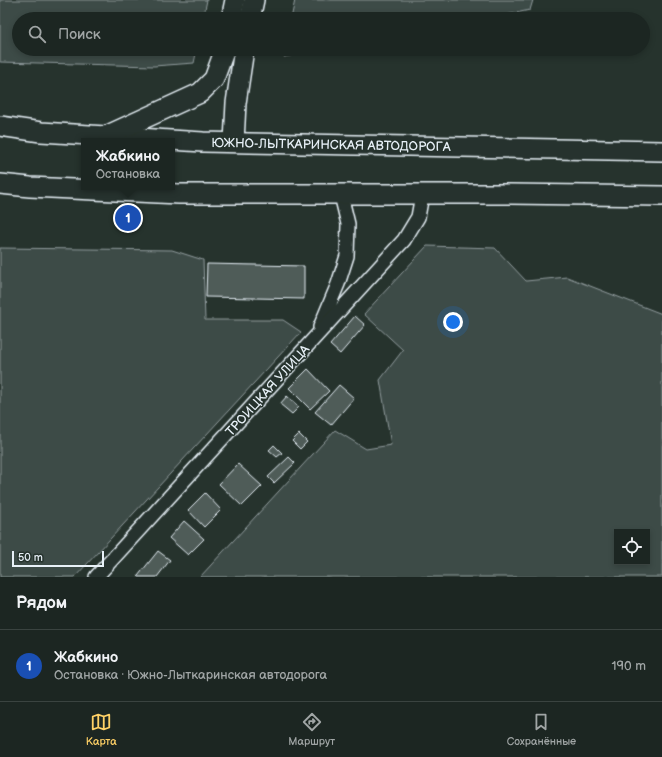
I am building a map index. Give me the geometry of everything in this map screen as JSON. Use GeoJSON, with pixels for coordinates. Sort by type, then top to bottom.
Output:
{"type":"FeatureCollection","features":[{"type":"Feature","properties":{"kind":"main road"},"geometry":{"type":"LineString","coordinates":[[232,12],[235,0]]}},
{"type":"Feature","properties":{"kind":"main road"},"geometry":{"type":"LineString","coordinates":[[251,12],[254,0]]}},
{"type":"Feature","properties":{"kind":"main road"},"geometry":{"type":"LineString","coordinates":[[106,136],[200,93],[214,79],[222,56]]}},
{"type":"Feature","properties":{"kind":"main road"},"geometry":{"type":"LineString","coordinates":[[234,142],[236,103],[243,56]]}},
{"type":"Feature","properties":{"kind":"main road","name":"ЮЖНО-ЛЫТКАРИНСКАЯ АВТОДОРОГА"},"geometry":{"type":"LineString","coordinates":[[0,126],[41,132],[139,138]]}},
{"type":"Feature","properties":{"kind":"main road","name":"ЮЖНО-ЛЫТКАРИНСКАЯ АВТОДОРОГА"},"geometry":{"type":"LineString","coordinates":[[175,140],[662,151]]}},
{"type":"Feature","properties":{"kind":"main road"},"geometry":{"type":"LineString","coordinates":[[0,184],[81,189]]}},
{"type":"Feature","properties":{"kind":"main road"},"geometry":{"type":"LineString","coordinates":[[94,190],[179,194],[509,194],[662,196]]}},
{"type":"Feature","properties":{"kind":"main road"},"geometry":{"type":"LineString","coordinates":[[509,194],[662,210]]}},
{"type":"Feature","properties":{"kind":"street"},"geometry":{"type":"LineString","coordinates":[[316,337],[338,284],[347,256],[348,224],[342,195]]}},
{"type":"Feature","properties":{"kind":"street","name":"ТРОИЦКАЯ УЛИЦА"},"geometry":{"type":"LineString","coordinates":[[96,577],[404,240],[418,217],[422,195]]}},
{"type":"Feature","properties":{"kind":"shaded area"},"geometry":{"type":"Polygon","coordinates":[[[0,0],[207,0],[204,12],[12,12],[12,56],[196,56],[194,63],[154,66],[0,62],[0,0]]]}},
{"type":"Feature","properties":{"kind":"shaded area"},"geometry":{"type":"Polygon","coordinates":[[[295,0],[533,0],[530,10],[520,12],[292,12],[295,0]]]}},
{"type":"Feature","properties":{"kind":"shaded area"},"geometry":{"type":"Polygon","coordinates":[[[427,246],[495,248],[526,281],[567,277],[662,314],[662,577],[200,577],[335,430],[366,449],[391,445],[380,380],[403,350],[364,314],[427,246]]]}},
{"type":"Feature","properties":{"kind":"shaded area"},"geometry":{"type":"Polygon","coordinates":[[[0,248],[172,250],[203,260],[205,320],[283,320],[301,332],[75,577],[0,577],[0,248]]]}},
{"type":"Feature","properties":{"kind":"building"},"geometry":{"type":"Polygon","coordinates":[[[207,264],[304,266],[304,299],[206,297],[207,264]]]}},
{"type":"Feature","properties":{"kind":"building"},"geometry":{"type":"Polygon","coordinates":[[[355,316],[365,325],[340,354],[330,345],[355,316]]]}},
{"type":"Feature","properties":{"kind":"building"},"geometry":{"type":"Polygon","coordinates":[[[308,369],[329,391],[310,409],[289,388],[308,369]]]}},
{"type":"Feature","properties":{"kind":"building"},"geometry":{"type":"Polygon","coordinates":[[[339,385],[354,398],[331,425],[315,412],[339,385]]]}},
{"type":"Feature","properties":{"kind":"building"},"geometry":{"type":"Polygon","coordinates":[[[287,396],[299,407],[292,414],[280,404],[287,396]]]}},
{"type":"Feature","properties":{"kind":"building"},"geometry":{"type":"Polygon","coordinates":[[[299,434],[307,442],[300,449],[292,441],[299,434]]]}},
{"type":"Feature","properties":{"kind":"building"},"geometry":{"type":"Polygon","coordinates":[[[274,445],[282,453],[277,457],[269,450],[274,445]]]}},
{"type":"Feature","properties":{"kind":"building"},"geometry":{"type":"Polygon","coordinates":[[[289,457],[295,463],[274,483],[268,477],[289,457]]]}},
{"type":"Feature","properties":{"kind":"building"},"geometry":{"type":"Polygon","coordinates":[[[238,464],[262,486],[242,506],[219,484],[238,464]]]}},
{"type":"Feature","properties":{"kind":"building"},"geometry":{"type":"Polygon","coordinates":[[[205,493],[221,510],[204,527],[188,510],[205,493]]]}},
{"type":"Feature","properties":{"kind":"building"},"geometry":{"type":"Polygon","coordinates":[[[184,521],[204,539],[188,555],[169,538],[184,521]]]}},
{"type":"Feature","properties":{"kind":"building"},"geometry":{"type":"Polygon","coordinates":[[[158,551],[170,560],[157,577],[139,577],[138,576],[158,551]]]}},
{"type":"Feature","properties":{"kind":"place","name":"Жабкино"},"geometry":{"type":"Point","coordinates":[128,218]}}]}
